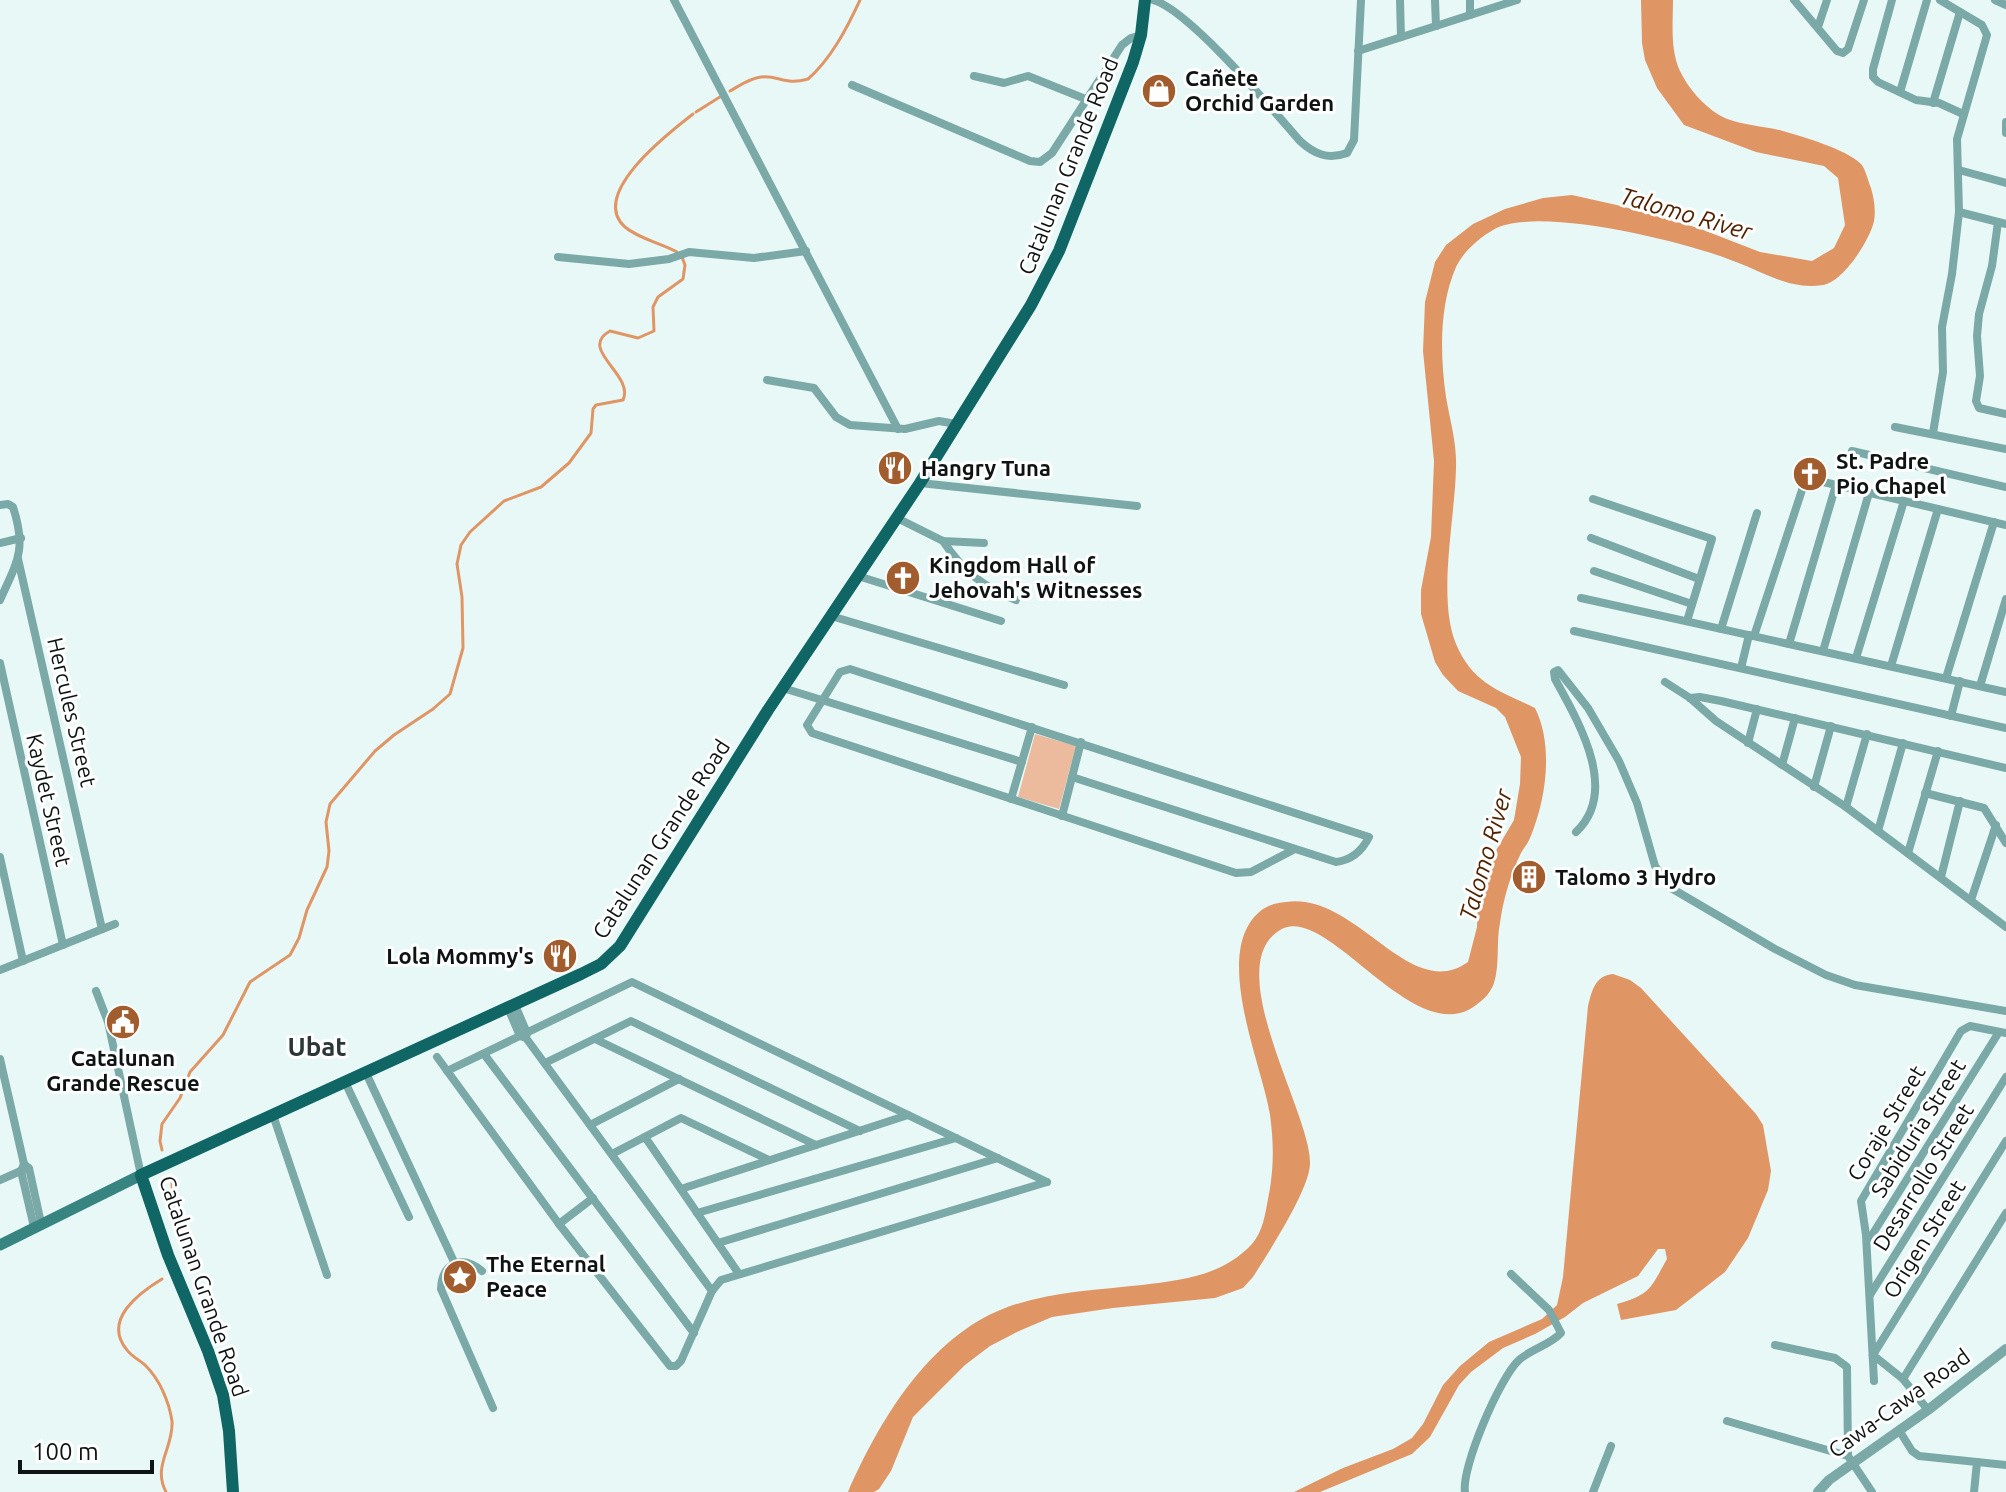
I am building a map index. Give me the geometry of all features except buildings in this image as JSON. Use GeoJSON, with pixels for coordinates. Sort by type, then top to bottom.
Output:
{"type":"FeatureCollection","features":[{"type":"Feature","properties":{"kind":"main road","name":"Catalunan Grande Road"},"geometry":{"type":"LineString","coordinates":[[233,1492],[223,1395],[141,1175],[593,969],[620,946],[783,688],[920,483],[1031,305],[1059,251],[1128,76],[1141,35],[1145,0]]}},
{"type":"Feature","properties":{"kind":"main road"},"geometry":{"type":"LineString","coordinates":[[0,1245],[141,1175]]}},
{"type":"Feature","properties":{"kind":"street"},"geometry":{"type":"LineString","coordinates":[[674,0],[898,429]]}},
{"type":"Feature","properties":{"kind":"street"},"geometry":{"type":"LineString","coordinates":[[1153,0],[1169,7],[1193,25],[1300,141],[1323,156],[1340,155],[1352,148],[1354,140],[1361,0]]}},
{"type":"Feature","properties":{"kind":"street"},"geometry":{"type":"LineString","coordinates":[[1400,0],[1401,37]]}},
{"type":"Feature","properties":{"kind":"street"},"geometry":{"type":"LineString","coordinates":[[1435,0],[1436,26]]}},
{"type":"Feature","properties":{"kind":"street"},"geometry":{"type":"LineString","coordinates":[[1470,0],[1470,15]]}},
{"type":"Feature","properties":{"kind":"street"},"geometry":{"type":"LineString","coordinates":[[1358,51],[1501,2],[1517,0]]}},
{"type":"Feature","properties":{"kind":"street"},"geometry":{"type":"LineString","coordinates":[[1794,0],[1837,51],[1843,53],[1848,49],[1864,0]]}},
{"type":"Feature","properties":{"kind":"street"},"geometry":{"type":"LineString","coordinates":[[1818,27],[1827,0]]}},
{"type":"Feature","properties":{"kind":"street"},"geometry":{"type":"LineString","coordinates":[[1892,0],[1873,73],[1878,82],[1923,102],[1963,114]]}},
{"type":"Feature","properties":{"kind":"street"},"geometry":{"type":"LineString","coordinates":[[1900,92],[1927,0]]}},
{"type":"Feature","properties":{"kind":"street"},"geometry":{"type":"LineString","coordinates":[[1933,433],[1943,372],[1942,327],[1959,212],[1956,153],[1963,114],[1973,91],[1987,35],[1982,25],[1940,0]]}},
{"type":"Feature","properties":{"kind":"street"},"geometry":{"type":"LineString","coordinates":[[1995,0],[2006,5]]}},
{"type":"Feature","properties":{"kind":"street"},"geometry":{"type":"LineString","coordinates":[[1933,103],[1960,12]]}},
{"type":"Feature","properties":{"kind":"street"},"geometry":{"type":"LineString","coordinates":[[852,85],[1035,162],[1044,160],[1052,153],[1122,45],[1141,35]]}},
{"type":"Feature","properties":{"kind":"street"},"geometry":{"type":"LineString","coordinates":[[974,76],[1004,83],[1028,76],[1088,100]]}},
{"type":"Feature","properties":{"kind":"street"},"geometry":{"type":"LineString","coordinates":[[2006,122],[2006,133]]}},
{"type":"Feature","properties":{"kind":"street"},"geometry":{"type":"LineString","coordinates":[[1959,170],[2006,183]]}},
{"type":"Feature","properties":{"kind":"street"},"geometry":{"type":"LineString","coordinates":[[1959,212],[2002,223],[1978,325],[1980,376],[1976,401],[1979,408],[2006,414]]}},
{"type":"Feature","properties":{"kind":"street"},"geometry":{"type":"LineString","coordinates":[[558,257],[629,264],[669,259],[689,252],[754,258],[806,251]]}},
{"type":"Feature","properties":{"kind":"street"},"geometry":{"type":"LineString","coordinates":[[767,380],[814,388],[843,422],[898,429],[911,429],[939,421],[956,424]]}},
{"type":"Feature","properties":{"kind":"street"},"geometry":{"type":"LineString","coordinates":[[1895,427],[2006,449]]}},
{"type":"Feature","properties":{"kind":"street"},"geometry":{"type":"LineString","coordinates":[[1852,451],[2006,487]]}},
{"type":"Feature","properties":{"kind":"street"},"geometry":{"type":"LineString","coordinates":[[1741,668],[1807,482],[1815,480],[2006,525]]}},
{"type":"Feature","properties":{"kind":"street"},"geometry":{"type":"LineString","coordinates":[[920,483],[1137,506]]}},
{"type":"Feature","properties":{"kind":"street"},"geometry":{"type":"LineString","coordinates":[[1789,644],[1836,485]]}},
{"type":"Feature","properties":{"kind":"street"},"geometry":{"type":"LineString","coordinates":[[1823,651],[1869,493]]}},
{"type":"Feature","properties":{"kind":"street"},"geometry":{"type":"LineString","coordinates":[[1593,499],[1712,539],[1687,621]]}},
{"type":"Feature","properties":{"kind":"street"},"geometry":{"type":"LineString","coordinates":[[1856,658],[1904,501]]}},
{"type":"Feature","properties":{"kind":"street","name":"Hercules Street"},"geometry":{"type":"LineString","coordinates":[[0,505],[11,505],[21,538],[18,559],[102,929]]}},
{"type":"Feature","properties":{"kind":"street"},"geometry":{"type":"LineString","coordinates":[[1891,666],[1938,509]]}},
{"type":"Feature","properties":{"kind":"street"},"geometry":{"type":"LineString","coordinates":[[1721,629],[1757,513]]}},
{"type":"Feature","properties":{"kind":"street"},"geometry":{"type":"LineString","coordinates":[[897,518],[943,541],[984,543]]}},
{"type":"Feature","properties":{"kind":"street"},"geometry":{"type":"LineString","coordinates":[[1946,678],[1994,522]]}},
{"type":"Feature","properties":{"kind":"street"},"geometry":{"type":"LineString","coordinates":[[0,543],[21,538]]}},
{"type":"Feature","properties":{"kind":"street"},"geometry":{"type":"LineString","coordinates":[[1591,538],[1699,579]]}},
{"type":"Feature","properties":{"kind":"street"},"geometry":{"type":"LineString","coordinates":[[943,541],[983,585],[1016,600]]}},
{"type":"Feature","properties":{"kind":"street"},"geometry":{"type":"LineString","coordinates":[[0,600],[18,559]]}},
{"type":"Feature","properties":{"kind":"street"},"geometry":{"type":"LineString","coordinates":[[1594,571],[1692,604]]}},
{"type":"Feature","properties":{"kind":"street"},"geometry":{"type":"LineString","coordinates":[[858,576],[1001,621]]}},
{"type":"Feature","properties":{"kind":"street"},"geometry":{"type":"LineString","coordinates":[[0,580],[10,577]]}},
{"type":"Feature","properties":{"kind":"street"},"geometry":{"type":"LineString","coordinates":[[1581,598],[2006,692]]}},
{"type":"Feature","properties":{"kind":"street"},"geometry":{"type":"LineString","coordinates":[[1980,686],[2006,599]]}},
{"type":"Feature","properties":{"kind":"street"},"geometry":{"type":"LineString","coordinates":[[831,616],[1064,685]]}},
{"type":"Feature","properties":{"kind":"street"},"geometry":{"type":"LineString","coordinates":[[1574,631],[2006,728]]}},
{"type":"Feature","properties":{"kind":"street","name":"Kaydet Street"},"geometry":{"type":"LineString","coordinates":[[0,663],[63,945]]}},
{"type":"Feature","properties":{"kind":"street"},"geometry":{"type":"LineString","coordinates":[[1072,777],[1295,849],[1327,860],[1344,861],[1359,852],[1369,837],[847,669],[840,672],[808,721],[807,728],[812,733],[1242,874],[1295,849]]}},
{"type":"Feature","properties":{"kind":"street"},"geometry":{"type":"LineString","coordinates":[[1576,832],[1594,805],[1594,780],[1579,726],[1555,679],[1554,672],[1558,670],[1588,708],[1619,761],[1637,803],[1643,833],[1655,866],[1671,888],[1826,975],[1855,985],[2006,1011]]}},
{"type":"Feature","properties":{"kind":"street"},"geometry":{"type":"LineString","coordinates":[[1951,716],[1960,681]]}},
{"type":"Feature","properties":{"kind":"street"},"geometry":{"type":"LineString","coordinates":[[1665,682],[1690,698],[1716,721],[1846,807],[2004,926],[2006,915]]}},
{"type":"Feature","properties":{"kind":"street"},"geometry":{"type":"LineString","coordinates":[[783,688],[1022,762]]}},
{"type":"Feature","properties":{"kind":"street"},"geometry":{"type":"LineString","coordinates":[[1690,698],[1721,701],[2006,768]]}},
{"type":"Feature","properties":{"kind":"street"},"geometry":{"type":"LineString","coordinates":[[1716,721],[1721,701]]}},
{"type":"Feature","properties":{"kind":"street"},"geometry":{"type":"LineString","coordinates":[[1748,743],[1757,709]]}},
{"type":"Feature","properties":{"kind":"street"},"geometry":{"type":"LineString","coordinates":[[1782,765],[1795,718]]}},
{"type":"Feature","properties":{"kind":"street"},"geometry":{"type":"LineString","coordinates":[[1814,787],[1831,726]]}},
{"type":"Feature","properties":{"kind":"street"},"geometry":{"type":"LineString","coordinates":[[1011,799],[1032,727]]}},
{"type":"Feature","properties":{"kind":"street"},"geometry":{"type":"LineString","coordinates":[[1846,807],[1867,734]]}},
{"type":"Feature","properties":{"kind":"street"},"geometry":{"type":"LineString","coordinates":[[1062,816],[1081,742]]}},
{"type":"Feature","properties":{"kind":"street"},"geometry":{"type":"LineString","coordinates":[[1878,831],[1903,743]]}},
{"type":"Feature","properties":{"kind":"street"},"geometry":{"type":"LineString","coordinates":[[1908,853],[1938,751]]}},
{"type":"Feature","properties":{"kind":"street"},"geometry":{"type":"LineString","coordinates":[[1925,793],[1984,808],[2006,843]]}},
{"type":"Feature","properties":{"kind":"street"},"geometry":{"type":"LineString","coordinates":[[1941,877],[1960,801]]}},
{"type":"Feature","properties":{"kind":"street"},"geometry":{"type":"LineString","coordinates":[[1971,900],[1996,825]]}},
{"type":"Feature","properties":{"kind":"street"},"geometry":{"type":"LineString","coordinates":[[0,857],[23,961]]}},
{"type":"Feature","properties":{"kind":"street"},"geometry":{"type":"LineString","coordinates":[[0,970],[115,924]]}},
{"type":"Feature","properties":{"kind":"street"},"geometry":{"type":"LineString","coordinates":[[437,1057],[447,1071],[559,1224],[667,1364],[673,1367],[679,1364],[712,1291],[721,1280],[1047,1182],[632,982],[447,1071]]}},
{"type":"Feature","properties":{"kind":"street"},"geometry":{"type":"LineString","coordinates":[[96,991],[108,1022],[141,1175]]}},
{"type":"Feature","properties":{"kind":"street"},"geometry":{"type":"LineString","coordinates":[[511,1006],[524,1036],[712,1291]]}},
{"type":"Feature","properties":{"kind":"street"},"geometry":{"type":"LineString","coordinates":[[545,1063],[631,1021],[860,1131]]}},
{"type":"Feature","properties":{"kind":"street","name":"Coraje Street"},"geometry":{"type":"LineString","coordinates":[[1874,1381],[1867,1244],[1860,1206],[1863,1197],[1961,1031],[1967,1027],[2003,1032]]}},
{"type":"Feature","properties":{"kind":"street","name":"Sabiduria Street"},"geometry":{"type":"LineString","coordinates":[[1867,1244],[2003,1032]]}},
{"type":"Feature","properties":{"kind":"street"},"geometry":{"type":"LineString","coordinates":[[595,1039],[816,1145]]}},
{"type":"Feature","properties":{"kind":"street"},"geometry":{"type":"LineString","coordinates":[[484,1054],[694,1333]]}},
{"type":"Feature","properties":{"kind":"street"},"geometry":{"type":"LineString","coordinates":[[0,1059],[38,1225]]}},
{"type":"Feature","properties":{"kind":"street"},"geometry":{"type":"LineString","coordinates":[[366,1073],[455,1264]]}},
{"type":"Feature","properties":{"kind":"street","name":"Desarrollo Street"},"geometry":{"type":"LineString","coordinates":[[1870,1296],[2006,1077]]}},
{"type":"Feature","properties":{"kind":"street"},"geometry":{"type":"LineString","coordinates":[[590,1125],[679,1079]]}},
{"type":"Feature","properties":{"kind":"street"},"geometry":{"type":"LineString","coordinates":[[345,1082],[409,1217]]}},
{"type":"Feature","properties":{"kind":"street"},"geometry":{"type":"LineString","coordinates":[[273,1115],[327,1275]]}},
{"type":"Feature","properties":{"kind":"street"},"geometry":{"type":"LineString","coordinates":[[681,1189],[908,1115]]}},
{"type":"Feature","properties":{"kind":"street"},"geometry":{"type":"LineString","coordinates":[[612,1154],[681,1118],[769,1160]]}},
{"type":"Feature","properties":{"kind":"street"},"geometry":{"type":"LineString","coordinates":[[645,1137],[739,1274]]}},
{"type":"Feature","properties":{"kind":"street"},"geometry":{"type":"LineString","coordinates":[[697,1213],[956,1138]]}},
{"type":"Feature","properties":{"kind":"street","name":"Origen Street"},"geometry":{"type":"LineString","coordinates":[[1873,1355],[2006,1141]]}},
{"type":"Feature","properties":{"kind":"street"},"geometry":{"type":"LineString","coordinates":[[718,1243],[998,1158]]}},
{"type":"Feature","properties":{"kind":"street"},"geometry":{"type":"LineString","coordinates":[[0,1180],[25,1168]]}},
{"type":"Feature","properties":{"kind":"street"},"geometry":{"type":"LineString","coordinates":[[559,1224],[593,1198]]}},
{"type":"Feature","properties":{"kind":"street"},"geometry":{"type":"LineString","coordinates":[[1903,1379],[2006,1213]]}},
{"type":"Feature","properties":{"kind":"street"},"geometry":{"type":"LineString","coordinates":[[482,1271],[468,1261],[455,1264],[441,1282],[442,1295],[493,1408]]}},
{"type":"Feature","properties":{"kind":"street"},"geometry":{"type":"LineString","coordinates":[[1465,1492],[1466,1475],[1495,1396],[1521,1358],[1560,1335],[1559,1325],[1549,1310],[1511,1274]]}},
{"type":"Feature","properties":{"kind":"street"},"geometry":{"type":"LineString","coordinates":[[1775,1345],[1835,1358],[1847,1367],[1850,1459],[1872,1492]]}},
{"type":"Feature","properties":{"kind":"street","name":"Cawa-Cawa Road"},"geometry":{"type":"LineString","coordinates":[[1818,1492],[1850,1459],[1928,1410],[2006,1349]]}},
{"type":"Feature","properties":{"kind":"street"},"geometry":{"type":"LineString","coordinates":[[1873,1355],[1903,1379],[1928,1410]]}},
{"type":"Feature","properties":{"kind":"street"},"geometry":{"type":"LineString","coordinates":[[1727,1421],[1850,1459]]}},
{"type":"Feature","properties":{"kind":"street"},"geometry":{"type":"LineString","coordinates":[[1899,1430],[1909,1448],[1919,1456],[2006,1465]]}},
{"type":"Feature","properties":{"kind":"street"},"geometry":{"type":"LineString","coordinates":[[1593,1492],[1611,1446]]}},
{"type":"Feature","properties":{"kind":"street"},"geometry":{"type":"LineString","coordinates":[[1974,1492],[1977,1462]]}},
{"type":"Feature","properties":{"kind":"shaded area"},"geometry":{"type":"Polygon","coordinates":[[[1641,0],[1673,0],[1677,63],[1692,90],[1713,111],[1734,121],[1783,131],[1824,144],[1861,164],[1873,196],[1874,221],[1867,239],[1847,268],[1823,285],[1788,283],[1714,254],[1650,237],[1613,229],[1542,221],[1514,223],[1493,230],[1472,246],[1456,267],[1446,298],[1442,348],[1456,459],[1447,582],[1451,625],[1463,658],[1479,677],[1499,691],[1535,708],[1541,723],[1546,756],[1544,790],[1536,823],[1514,869],[1503,905],[1496,976],[1492,987],[1470,1009],[1446,1014],[1421,1007],[1395,992],[1320,935],[1299,927],[1280,930],[1264,949],[1259,975],[1263,1007],[1307,1141],[1310,1164],[1303,1190],[1253,1277],[1243,1288],[1215,1298],[1052,1317],[990,1346],[965,1365],[913,1417],[891,1471],[879,1489],[874,1492],[848,1492],[875,1437],[910,1384],[930,1360],[978,1321],[1005,1308],[1038,1298],[1201,1275],[1228,1263],[1256,1239],[1263,1223],[1270,1188],[1272,1136],[1239,978],[1240,950],[1247,927],[1263,909],[1286,902],[1312,903],[1336,913],[1403,959],[1425,969],[1446,971],[1468,962],[1477,927],[1478,891],[1488,864],[1514,820],[1521,757],[1505,717],[1496,708],[1458,691],[1443,675],[1435,662],[1421,614],[1421,590],[1431,537],[1434,461],[1423,351],[1425,302],[1435,262],[1446,245],[1473,224],[1505,209],[1543,198],[1572,195],[1698,228],[1760,252],[1812,261],[1834,248],[1845,225],[1838,178],[1824,166],[1756,152],[1684,125],[1657,88],[1645,60],[1641,0]]]}},
{"type":"Feature","properties":{"kind":"shaded area"},"geometry":{"type":"Polygon","coordinates":[[[1035,734],[1076,746],[1059,809],[1018,797],[1035,734]]]}},
{"type":"Feature","properties":{"kind":"shaded area"},"geometry":{"type":"Polygon","coordinates":[[[1613,974],[1641,988],[1763,1125],[1771,1171],[1768,1190],[1748,1238],[1725,1272],[1676,1310],[1621,1320],[1617,1304],[1637,1297],[1648,1289],[1667,1259],[1665,1249],[1658,1249],[1638,1276],[1583,1303],[1535,1334],[1503,1348],[1471,1372],[1459,1385],[1430,1437],[1412,1454],[1320,1492],[1294,1492],[1412,1438],[1423,1424],[1443,1385],[1460,1366],[1489,1342],[1542,1319],[1557,1305],[1563,1277],[1588,1006],[1598,981],[1613,974]]]}},
{"type":"Feature","properties":{"kind":"waterway"},"geometry":{"type":"LineString","coordinates":[[730,91],[761,77],[788,81],[808,79],[831,53],[860,0]]}},
{"type":"Feature","properties":{"kind":"waterway"},"geometry":{"type":"LineString","coordinates":[[696,112],[723,95]]}},
{"type":"Feature","properties":{"kind":"waterway"},"geometry":{"type":"LineString","coordinates":[[677,252],[625,227],[616,213],[617,198],[624,181],[636,165],[693,114]]}},
{"type":"Feature","properties":{"kind":"waterway"},"geometry":{"type":"LineString","coordinates":[[162,1150],[162,1124],[180,1098],[190,1072],[223,1035],[250,982],[290,955],[299,938],[307,910],[327,867],[326,822],[330,804],[375,751],[450,694],[463,648],[462,597],[457,564],[461,545],[470,532],[504,501],[541,487],[569,463],[591,433],[596,405],[623,400],[625,391],[603,354],[600,346],[602,338],[610,331],[638,338],[654,331],[653,307],[658,297],[683,279],[685,265],[682,257]]}},
{"type":"Feature","properties":{"kind":"waterway"},"geometry":{"type":"LineString","coordinates":[[172,1180],[173,1207],[188,1253],[186,1262]]}},
{"type":"Feature","properties":{"kind":"waterway"},"geometry":{"type":"LineString","coordinates":[[162,1279],[126,1308],[119,1328],[120,1339],[127,1350],[151,1372],[169,1406],[172,1430],[161,1474],[166,1492]]}},
{"type":"Feature","properties":{"kind":"place","name":"Cañete Orchid Garden"},"geometry":{"type":"Point","coordinates":[1159,91]}},
{"type":"Feature","properties":{"kind":"place","name":"Hangry Tuna"},"geometry":{"type":"Point","coordinates":[895,468]}},
{"type":"Feature","properties":{"kind":"place","name":"St. Padre Pio Chapel"},"geometry":{"type":"Point","coordinates":[1810,474]}},
{"type":"Feature","properties":{"kind":"place","name":"Kingdom Hall of Jehovah's Witnesses"},"geometry":{"type":"Point","coordinates":[903,578]}},
{"type":"Feature","properties":{"kind":"place","name":"Talomo 3 Hydro"},"geometry":{"type":"Point","coordinates":[1529,877]}},
{"type":"Feature","properties":{"kind":"place","name":"Lola Mommy's"},"geometry":{"type":"Point","coordinates":[560,956]}},
{"type":"Feature","properties":{"kind":"place","name":"Catalunan Grande Rescue"},"geometry":{"type":"Point","coordinates":[123,1022]}},
{"type":"Feature","properties":{"kind":"place","name":"The Eternal Peace"},"geometry":{"type":"Point","coordinates":[460,1277]}},
{"type":"Feature","properties":{"kind":"district","name":"Ubat"},"geometry":{"type":"Point","coordinates":[317,1047]}},
{"type":"Feature","properties":{"kind":"water label","name":"Talomo River"},"geometry":{"type":"Point","coordinates":[1686,214]}},
{"type":"Feature","properties":{"kind":"water label","name":"Talomo River"},"geometry":{"type":"Point","coordinates":[1486,855]}}]}
